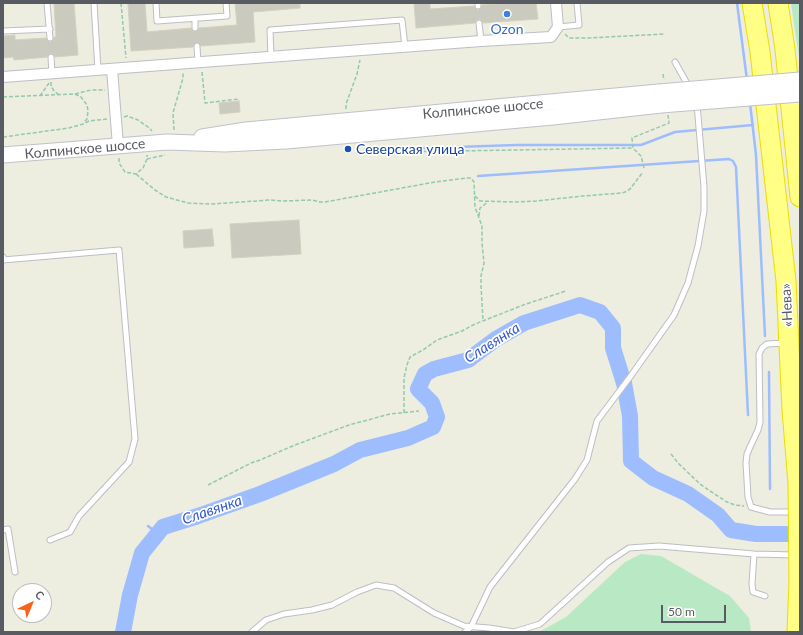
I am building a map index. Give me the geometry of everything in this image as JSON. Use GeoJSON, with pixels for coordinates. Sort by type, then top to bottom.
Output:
{"type":"FeatureCollection","features":[{"type":"Feature","properties":{"kind":"highway","name":"«Нева»"},"geometry":{"type":"LineString","coordinates":[[752,3],[786,281],[792,410],[798,483],[799,581],[797,632]]}},
{"type":"Feature","properties":{"kind":"highway"},"geometry":{"type":"LineString","coordinates":[[778,3],[785,49],[800,197]]}},
{"type":"Feature","properties":{"kind":"main road","name":"Колпинское шоссе"},"geometry":{"type":"LineString","coordinates":[[3,155],[118,146],[150,138],[225,144],[553,117],[660,99],[800,80]]}},
{"type":"Feature","properties":{"kind":"main road","name":"Колпинское шоссе"},"geometry":{"type":"LineString","coordinates":[[660,99],[800,94]]}},
{"type":"Feature","properties":{"kind":"street"},"geometry":{"type":"LineString","coordinates":[[3,77],[551,37],[558,27],[556,3]]}},
{"type":"Feature","properties":{"kind":"street"},"geometry":{"type":"LineString","coordinates":[[112,69],[118,146]]}},
{"type":"Feature","properties":{"kind":"lane"},"geometry":{"type":"LineString","coordinates":[[47,3],[50,38]]}},
{"type":"Feature","properties":{"kind":"lane"},"geometry":{"type":"LineString","coordinates":[[94,3],[98,70]]}},
{"type":"Feature","properties":{"kind":"lane"},"geometry":{"type":"LineString","coordinates":[[156,3],[157,21],[227,16],[226,3]]}},
{"type":"Feature","properties":{"kind":"lane"},"geometry":{"type":"LineString","coordinates":[[558,27],[579,25],[577,3]]}},
{"type":"Feature","properties":{"kind":"lane"},"geometry":{"type":"LineString","coordinates":[[195,18],[196,28]]}},
{"type":"Feature","properties":{"kind":"lane"},"geometry":{"type":"LineString","coordinates":[[271,57],[270,30],[402,20],[405,47]]}},
{"type":"Feature","properties":{"kind":"lane"},"geometry":{"type":"LineString","coordinates":[[479,23],[481,41]]}},
{"type":"Feature","properties":{"kind":"lane"},"geometry":{"type":"LineString","coordinates":[[3,31],[50,28]]}},
{"type":"Feature","properties":{"kind":"lane"},"geometry":{"type":"LineString","coordinates":[[197,46],[200,62]]}},
{"type":"Feature","properties":{"kind":"lane"},"geometry":{"type":"LineString","coordinates":[[51,57],[52,74]]}},
{"type":"Feature","properties":{"kind":"lane"},"geometry":{"type":"LineString","coordinates":[[465,632],[471,627],[490,587],[575,479],[587,460],[597,421],[674,315],[688,282],[698,246],[704,211],[704,187],[697,101],[675,62]]}},
{"type":"Feature","properties":{"kind":"lane"},"geometry":{"type":"LineString","coordinates":[[3,257],[3,260],[119,250],[135,439],[129,462],[80,516],[70,532],[50,540]]}},
{"type":"Feature","properties":{"kind":"lane"},"geometry":{"type":"LineString","coordinates":[[789,342],[767,344],[762,348],[759,354],[760,422],[747,454],[746,463],[748,497],[751,508],[770,512],[800,512]]}},
{"type":"Feature","properties":{"kind":"lane"},"geometry":{"type":"LineString","coordinates":[[3,530],[8,530],[15,572]]}},
{"type":"Feature","properties":{"kind":"lane"},"geometry":{"type":"LineString","coordinates":[[252,632],[266,620],[284,614],[312,610],[332,605],[357,592],[376,585],[394,588],[434,613],[464,626],[514,632],[540,624],[608,562],[629,548],[660,546],[754,554],[800,556]]}},
{"type":"Feature","properties":{"kind":"lane"},"geometry":{"type":"LineString","coordinates":[[754,554],[752,584],[753,592],[765,596]]}},
{"type":"Feature","properties":{"kind":"path"},"geometry":{"type":"LineString","coordinates":[[121,3],[127,64]]}},
{"type":"Feature","properties":{"kind":"path"},"geometry":{"type":"LineString","coordinates":[[558,27],[569,38],[665,34]]}},
{"type":"Feature","properties":{"kind":"path"},"geometry":{"type":"LineString","coordinates":[[346,113],[346,104],[357,74],[362,50]]}},
{"type":"Feature","properties":{"kind":"path"},"geometry":{"type":"LineString","coordinates":[[200,62],[205,103],[239,99]]}},
{"type":"Feature","properties":{"kind":"path"},"geometry":{"type":"LineString","coordinates":[[171,139],[173,113],[183,78],[182,64]]}},
{"type":"Feature","properties":{"kind":"path"},"geometry":{"type":"LineString","coordinates":[[40,96],[51,80],[51,86],[54,91],[60,95]]}},
{"type":"Feature","properties":{"kind":"path"},"geometry":{"type":"LineString","coordinates":[[3,97],[60,95],[75,94],[91,90],[114,90]]}},
{"type":"Feature","properties":{"kind":"path"},"geometry":{"type":"LineString","coordinates":[[75,94],[81,97],[87,105],[87,119],[83,124]]}},
{"type":"Feature","properties":{"kind":"path"},"geometry":{"type":"LineString","coordinates":[[3,138],[69,128],[89,121],[127,116],[138,120],[148,127],[150,138],[147,159],[143,168],[136,174]]}},
{"type":"Feature","properties":{"kind":"path"},"geometry":{"type":"LineString","coordinates":[[632,142],[633,147],[641,156],[644,168]]}},
{"type":"Feature","properties":{"kind":"path"},"geometry":{"type":"LineString","coordinates":[[118,146],[119,163],[125,172],[136,174],[155,190],[166,196],[188,203],[212,204],[270,200],[312,200],[325,202],[471,178],[473,181],[475,207],[482,226],[484,263],[481,276],[481,285],[483,321]]}},
{"type":"Feature","properties":{"kind":"path"},"geometry":{"type":"LineString","coordinates":[[362,146],[394,152],[633,147]]}},
{"type":"Feature","properties":{"kind":"path"},"geometry":{"type":"LineString","coordinates":[[475,196],[480,201],[514,202],[622,193],[630,189],[643,172]]}},
{"type":"Feature","properties":{"kind":"path"},"geometry":{"type":"LineString","coordinates":[[479,218],[480,208],[488,202]]}},
{"type":"Feature","properties":{"kind":"path"},"geometry":{"type":"LineString","coordinates":[[404,413],[404,378],[410,358],[437,340],[526,304],[566,291]]}},
{"type":"Feature","properties":{"kind":"path"},"geometry":{"type":"LineString","coordinates":[[208,485],[251,463],[267,458],[330,431],[390,414],[419,411]]}},
{"type":"Feature","properties":{"kind":"path"},"geometry":{"type":"LineString","coordinates":[[671,454],[678,463],[700,484],[710,491],[727,502],[751,508]]}},
{"type":"Feature","properties":{"kind":"green space"},"geometry":{"type":"Polygon","coordinates":[[[791,3],[800,3],[800,64],[791,3]]]}},
{"type":"Feature","properties":{"kind":"green space"},"geometry":{"type":"Polygon","coordinates":[[[641,554],[661,556],[730,596],[749,618],[751,632],[539,632],[566,617],[625,562],[641,554]]]}},
{"type":"Feature","properties":{"kind":"building"},"geometry":{"type":"Polygon","coordinates":[[[54,3],[74,3],[78,55],[55,57],[54,54],[51,53],[48,54],[47,57],[14,60],[13,57],[3,58],[3,36],[15,35],[15,40],[46,38],[47,41],[53,41],[54,37],[56,37],[54,3]]]}},
{"type":"Feature","properties":{"kind":"building"},"geometry":{"type":"Polygon","coordinates":[[[128,3],[145,3],[147,32],[191,28],[195,32],[199,28],[237,25],[235,3],[300,3],[300,8],[253,12],[255,42],[201,46],[196,42],[193,47],[131,51],[128,3]]]}},
{"type":"Feature","properties":{"kind":"building"},"geometry":{"type":"Polygon","coordinates":[[[414,3],[430,3],[430,9],[474,6],[478,10],[482,5],[536,3],[538,19],[483,23],[482,20],[479,19],[476,20],[475,23],[416,28],[414,3]]]}},
{"type":"Feature","properties":{"kind":"building"},"geometry":{"type":"Polygon","coordinates":[[[239,101],[240,112],[220,114],[219,103],[239,101]]]}},
{"type":"Feature","properties":{"kind":"building"},"geometry":{"type":"Polygon","coordinates":[[[299,220],[301,254],[232,258],[230,224],[299,220]]]}},
{"type":"Feature","properties":{"kind":"building"},"geometry":{"type":"Polygon","coordinates":[[[212,229],[214,246],[184,248],[183,231],[212,229]]]}},
{"type":"Feature","properties":{"kind":"waterway"},"geometry":{"type":"LineString","coordinates":[[737,3],[747,80]]}},
{"type":"Feature","properties":{"kind":"waterway"},"geometry":{"type":"LineString","coordinates":[[750,103],[756,155],[765,336]]}},
{"type":"Feature","properties":{"kind":"waterway"},"geometry":{"type":"LineString","coordinates":[[393,149],[517,145],[641,145],[675,132],[753,125]]}},
{"type":"Feature","properties":{"kind":"waterway"},"geometry":{"type":"LineString","coordinates":[[478,176],[729,159],[733,161],[736,167],[748,415]]}},
{"type":"Feature","properties":{"kind":"waterway","name":"Славянка"},"geometry":{"type":"LineString","coordinates":[[123,632],[130,595],[142,553],[163,527],[260,494],[334,464],[360,450],[408,438],[433,427],[437,417],[432,403],[418,389],[425,374],[434,369],[468,360],[496,339],[524,323],[580,305],[600,312],[613,328],[613,348],[624,383],[630,416],[631,461],[653,478],[688,494],[718,515],[731,530],[756,534],[800,534]]}},
{"type":"Feature","properties":{"kind":"waterway"},"geometry":{"type":"LineString","coordinates":[[769,372],[770,489]]}},
{"type":"Feature","properties":{"kind":"waterway"},"geometry":{"type":"LineString","coordinates":[[148,526],[158,534]]}},
{"type":"Feature","properties":{"kind":"place","name":"Ozon"},"geometry":{"type":"Point","coordinates":[507,14]}},
{"type":"Feature","properties":{"kind":"place","name":"Северская улица"},"geometry":{"type":"Point","coordinates":[348,149]}}]}
